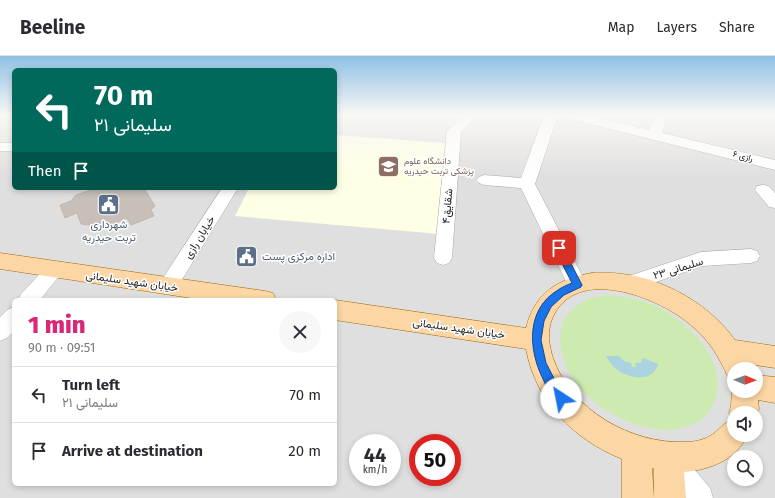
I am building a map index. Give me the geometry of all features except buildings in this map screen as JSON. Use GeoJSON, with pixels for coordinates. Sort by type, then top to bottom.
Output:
{"type":"FeatureCollection","features":[{"type":"Feature","properties":{"kind":"main road","name":"خیابان شهید سلیمانی"},"geometry":{"type":"LineString","coordinates":[[0,261],[251,298]]}},
{"type":"Feature","properties":{"kind":"main road"},"geometry":{"type":"LineString","coordinates":[[727,441],[721,447],[697,456],[668,458],[636,451],[603,436],[575,415],[554,389],[541,364],[536,340],[539,320],[548,305],[560,292],[577,285],[602,281],[630,283],[668,297],[694,314],[713,330],[732,360],[775,357]]}},
{"type":"Feature","properties":{"kind":"main road","name":"خیابان شهید سلیمانی"},"geometry":{"type":"LineString","coordinates":[[337,310],[536,340]]}},
{"type":"Feature","properties":{"kind":"main road"},"geometry":{"type":"LineString","coordinates":[[763,388],[775,390]]}},
{"type":"Feature","properties":{"kind":"main road"},"geometry":{"type":"LineString","coordinates":[[636,451],[638,498]]}},
{"type":"Feature","properties":{"kind":"main road"},"geometry":{"type":"LineString","coordinates":[[668,458],[670,498]]}},
{"type":"Feature","properties":{"kind":"street","name":"شقایق۴"},"geometry":{"type":"LineString","coordinates":[[443,258],[454,136]]}},
{"type":"Feature","properties":{"kind":"street"},"geometry":{"type":"LineString","coordinates":[[544,136],[527,184],[577,285]]}},
{"type":"Feature","properties":{"kind":"street","name":"رازی ۶"},"geometry":{"type":"LineString","coordinates":[[657,136],[742,156],[775,166]]}},
{"type":"Feature","properties":{"kind":"street"},"geometry":{"type":"LineString","coordinates":[[0,147],[12,147]]}},
{"type":"Feature","properties":{"kind":"street"},"geometry":{"type":"LineString","coordinates":[[484,180],[527,184]]}},
{"type":"Feature","properties":{"kind":"street","name":"خیابان رازی"},"geometry":{"type":"LineString","coordinates":[[168,286],[229,190]]}},
{"type":"Feature","properties":{"kind":"street"},"geometry":{"type":"LineString","coordinates":[[763,190],[775,203]]}},
{"type":"Feature","properties":{"kind":"street","name":"سلیمانی ۲۳"},"geometry":{"type":"LineString","coordinates":[[630,283],[701,259],[751,256]]}},
{"type":"Feature","properties":{"kind":"street"},"geometry":{"type":"LineString","coordinates":[[30,298],[55,270]]}},
{"type":"Feature","properties":{"kind":"street"},"geometry":{"type":"LineString","coordinates":[[0,332],[12,318]]}},
{"type":"Feature","properties":{"kind":"street"},"geometry":{"type":"LineString","coordinates":[[668,458],[700,498]]}},
{"type":"Feature","properties":{"kind":"shaded area"},"geometry":{"type":"Polygon","coordinates":[[[0,136],[12,136],[12,190],[337,190],[337,136],[775,136],[775,498],[0,498],[0,136]]]}},
{"type":"Feature","properties":{"kind":"shaded area","name":"دانشگاه علوم پزشکی تربت حیدریه"},"geometry":{"type":"Polygon","coordinates":[[[337,136],[445,143],[439,234],[235,216],[248,190],[337,190],[337,136]]]}},
{"type":"Feature","properties":{"kind":"green space"},"geometry":{"type":"Polygon","coordinates":[[[609,295],[643,301],[667,312],[694,334],[702,344],[715,366],[717,390],[712,408],[699,422],[673,430],[654,429],[636,424],[618,417],[601,407],[586,394],[574,380],[565,364],[561,347],[560,334],[562,325],[566,317],[581,302],[591,298],[609,295]]]}},
{"type":"Feature","properties":{"kind":"water"},"geometry":{"type":"Polygon","coordinates":[[[606,356],[619,356],[624,361],[631,363],[632,367],[636,367],[635,363],[641,363],[643,358],[658,364],[655,370],[646,377],[634,377],[616,369],[606,356]]]}},
{"type":"Feature","properties":{"kind":"place","name":"دانشگاه علوم پزشکی تربت حیدریه"},"geometry":{"type":"Point","coordinates":[389,166]}},
{"type":"Feature","properties":{"kind":"place","name":"شهرداری تربت حیدریه"},"geometry":{"type":"Point","coordinates":[109,204]}},
{"type":"Feature","properties":{"kind":"place","name":"اداره مرکزی پست"},"geometry":{"type":"Point","coordinates":[246,256]}},
{"type":"Feature","properties":{"kind":"route"},"geometry":{"type":"LineString","coordinates":[[559,248],[577,285],[560,292],[548,305],[539,320],[536,340],[541,364],[554,389],[561,398]]}}]}
